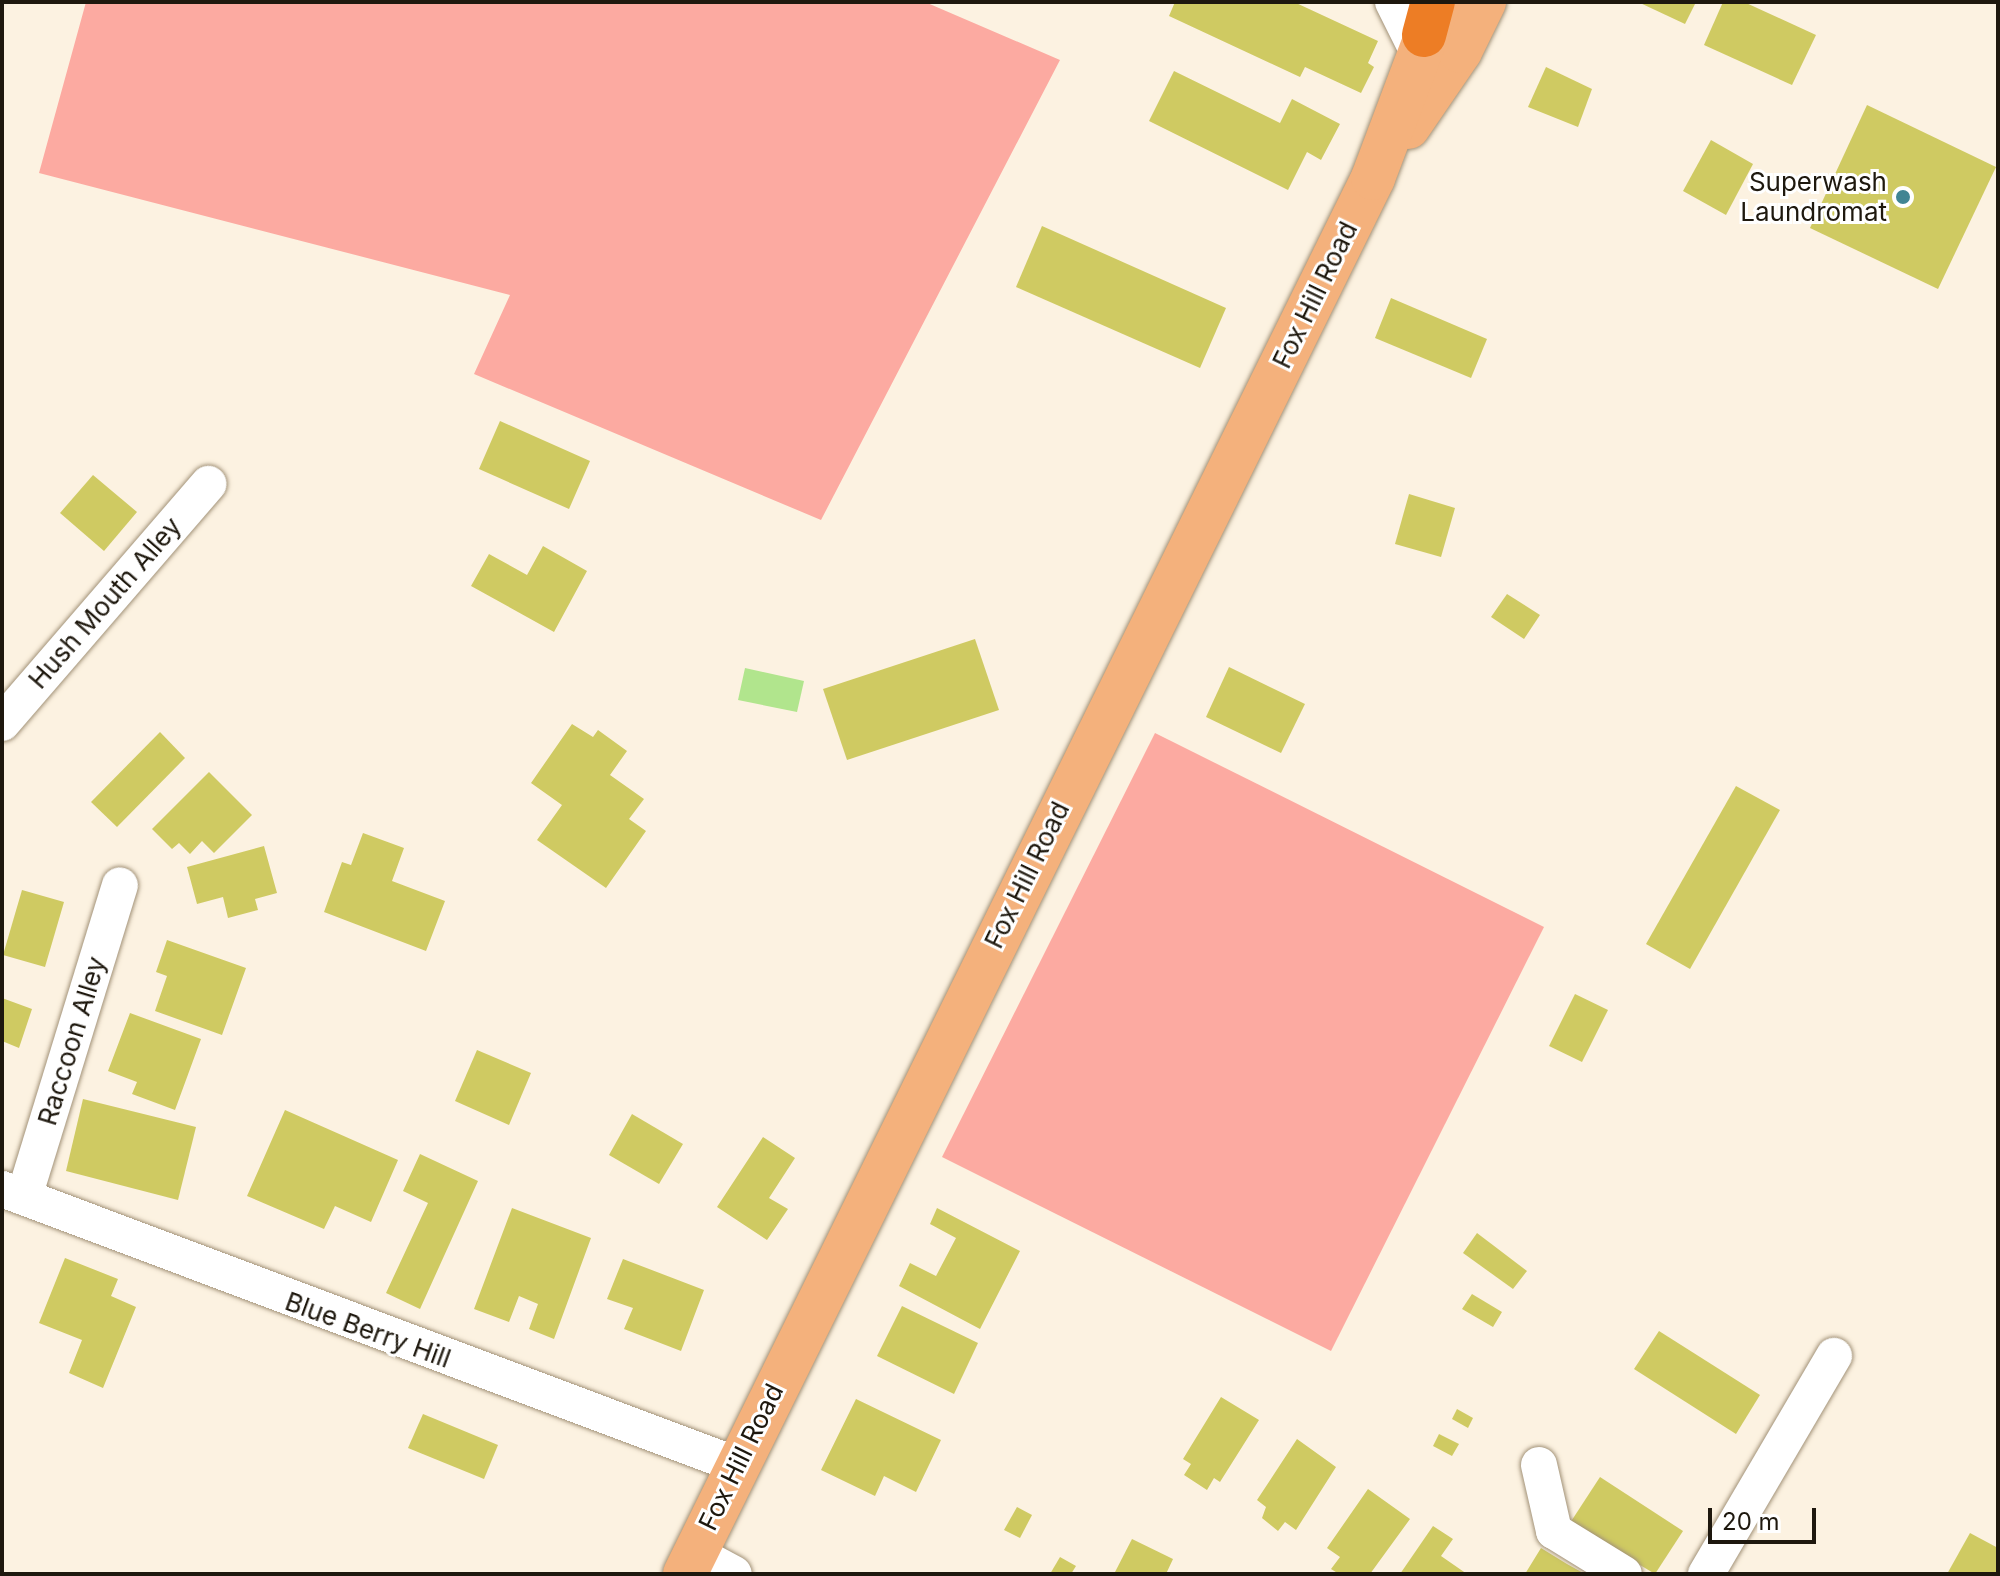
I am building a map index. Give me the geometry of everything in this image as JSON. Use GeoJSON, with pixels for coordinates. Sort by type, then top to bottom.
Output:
{"type":"FeatureCollection","features":[{"type":"Feature","properties":{"kind":"main road","name":"Fox Hill Road"},"geometry":{"type":"LineString","coordinates":[[1373,178],[1460,51],[1484,2]]}},
{"type":"Feature","properties":{"kind":"main road","name":"Fox Hill Road"},"geometry":{"type":"LineString","coordinates":[[690,1563],[1373,178],[1428,23]]}},
{"type":"Feature","properties":{"kind":"street"},"geometry":{"type":"LineString","coordinates":[[1393,2],[1428,23]]}},
{"type":"Feature","properties":{"kind":"street","name":"Hush Mouth Alley"},"geometry":{"type":"LineString","coordinates":[[2,723],[208,484]]}},
{"type":"Feature","properties":{"kind":"street","name":"Raccoon Alley"},"geometry":{"type":"LineString","coordinates":[[13,1193],[120,885]]}},
{"type":"Feature","properties":{"kind":"street","name":"Blue Berry Hill"},"geometry":{"type":"LineString","coordinates":[[13,1193],[204,1270],[737,1465]]}},
{"type":"Feature","properties":{"kind":"street"},"geometry":{"type":"LineString","coordinates":[[1706,1574],[1834,1356]]}},
{"type":"Feature","properties":{"kind":"street"},"geometry":{"type":"LineString","coordinates":[[1539,1465],[1554,1531],[1624,1574]]}},
{"type":"Feature","properties":{"kind":"street"},"geometry":{"type":"LineString","coordinates":[[690,1563],[734,1574]]}},
{"type":"Feature","properties":{"kind":"shaded area"},"geometry":{"type":"Polygon","coordinates":[[[86,2],[925,2],[1060,60],[821,520],[474,374],[510,295],[39,173],[86,2]]]}},
{"type":"Feature","properties":{"kind":"shaded area"},"geometry":{"type":"Polygon","coordinates":[[[745,668],[804,681],[797,712],[738,700],[745,668]]]}},
{"type":"Feature","properties":{"kind":"shaded area"},"geometry":{"type":"Polygon","coordinates":[[[1155,733],[1544,927],[1331,1351],[942,1157],[1155,733]]]}},
{"type":"Feature","properties":{"kind":"building"},"geometry":{"type":"Polygon","coordinates":[[[1175,2],[1294,2],[1378,41],[1368,63],[1374,67],[1361,93],[1305,67],[1300,77],[1169,16],[1175,2]]]}},
{"type":"Feature","properties":{"kind":"building"},"geometry":{"type":"Polygon","coordinates":[[[1638,2],[1696,2],[1685,24],[1638,2]]]}},
{"type":"Feature","properties":{"kind":"building"},"geometry":{"type":"Polygon","coordinates":[[[1723,2],[1744,2],[1816,35],[1792,85],[1704,45],[1723,2]]]}},
{"type":"Feature","properties":{"kind":"building"},"geometry":{"type":"Polygon","coordinates":[[[1546,67],[1592,89],[1578,127],[1528,107],[1546,67]]]}},
{"type":"Feature","properties":{"kind":"building"},"geometry":{"type":"Polygon","coordinates":[[[1174,71],[1280,123],[1292,99],[1340,124],[1321,160],[1307,152],[1288,190],[1149,121],[1174,71]]]}},
{"type":"Feature","properties":{"kind":"building","name":"Superwash Laundromat"},"geometry":{"type":"Polygon","coordinates":[[[1867,105],[1996,167],[1938,289],[1810,228],[1867,105]]]}},
{"type":"Feature","properties":{"kind":"building"},"geometry":{"type":"Polygon","coordinates":[[[1711,140],[1753,164],[1726,215],[1683,191],[1711,140]]]}},
{"type":"Feature","properties":{"kind":"building"},"geometry":{"type":"Polygon","coordinates":[[[1042,226],[1226,308],[1200,368],[1016,287],[1042,226]]]}},
{"type":"Feature","properties":{"kind":"building"},"geometry":{"type":"Polygon","coordinates":[[[1391,298],[1487,339],[1471,378],[1375,338],[1391,298]]]}},
{"type":"Feature","properties":{"kind":"building"},"geometry":{"type":"Polygon","coordinates":[[[500,421],[590,461],[569,509],[479,469],[500,421]]]}},
{"type":"Feature","properties":{"kind":"building"},"geometry":{"type":"Polygon","coordinates":[[[93,475],[137,512],[104,551],[60,513],[93,475]]]}},
{"type":"Feature","properties":{"kind":"building"},"geometry":{"type":"Polygon","coordinates":[[[1409,494],[1455,508],[1441,557],[1395,544],[1409,494]]]}},
{"type":"Feature","properties":{"kind":"building"},"geometry":{"type":"Polygon","coordinates":[[[543,546],[587,571],[554,632],[471,586],[489,554],[527,575],[543,546]]]}},
{"type":"Feature","properties":{"kind":"building"},"geometry":{"type":"Polygon","coordinates":[[[1507,594],[1540,615],[1524,639],[1491,617],[1507,594]]]}},
{"type":"Feature","properties":{"kind":"building"},"geometry":{"type":"Polygon","coordinates":[[[975,639],[999,710],[847,760],[823,689],[975,639]]]}},
{"type":"Feature","properties":{"kind":"building"},"geometry":{"type":"Polygon","coordinates":[[[1229,667],[1305,704],[1281,753],[1206,717],[1229,667]]]}},
{"type":"Feature","properties":{"kind":"building"},"geometry":{"type":"Polygon","coordinates":[[[572,724],[593,737],[598,730],[627,751],[610,775],[644,799],[629,819],[646,831],[606,888],[537,840],[562,805],[531,783],[572,724]]]}},
{"type":"Feature","properties":{"kind":"building"},"geometry":{"type":"Polygon","coordinates":[[[160,732],[185,758],[117,827],[91,802],[160,732]]]}},
{"type":"Feature","properties":{"kind":"building"},"geometry":{"type":"Polygon","coordinates":[[[209,772],[252,815],[214,853],[202,841],[190,854],[179,843],[172,849],[152,829],[209,772]]]}},
{"type":"Feature","properties":{"kind":"building"},"geometry":{"type":"Polygon","coordinates":[[[1736,786],[1780,810],[1690,969],[1646,944],[1736,786]]]}},
{"type":"Feature","properties":{"kind":"building"},"geometry":{"type":"Polygon","coordinates":[[[363,833],[404,848],[392,881],[445,901],[426,951],[324,912],[342,862],[351,865],[363,833]]]}},
{"type":"Feature","properties":{"kind":"building"},"geometry":{"type":"Polygon","coordinates":[[[264,846],[277,893],[255,899],[258,910],[228,918],[223,897],[197,904],[187,867],[264,846]]]}},
{"type":"Feature","properties":{"kind":"building"},"geometry":{"type":"Polygon","coordinates":[[[22,890],[64,902],[45,967],[3,955],[22,890]]]}},
{"type":"Feature","properties":{"kind":"building"},"geometry":{"type":"Polygon","coordinates":[[[167,940],[246,968],[222,1035],[155,1011],[167,976],[156,972],[167,940]]]}},
{"type":"Feature","properties":{"kind":"building"},"geometry":{"type":"Polygon","coordinates":[[[1575,994],[1608,1010],[1582,1062],[1549,1046],[1575,994]]]}},
{"type":"Feature","properties":{"kind":"building"},"geometry":{"type":"Polygon","coordinates":[[[2,998],[32,1009],[19,1048],[2,1041],[2,998]]]}},
{"type":"Feature","properties":{"kind":"building"},"geometry":{"type":"Polygon","coordinates":[[[130,1013],[201,1039],[175,1110],[132,1094],[137,1082],[108,1071],[130,1013]]]}},
{"type":"Feature","properties":{"kind":"building"},"geometry":{"type":"Polygon","coordinates":[[[477,1050],[531,1073],[509,1125],[455,1101],[477,1050]]]}},
{"type":"Feature","properties":{"kind":"building"},"geometry":{"type":"Polygon","coordinates":[[[83,1099],[196,1127],[178,1200],[66,1171],[83,1099]]]}},
{"type":"Feature","properties":{"kind":"building"},"geometry":{"type":"Polygon","coordinates":[[[285,1110],[398,1160],[371,1222],[335,1206],[324,1229],[247,1196],[285,1110]]]}},
{"type":"Feature","properties":{"kind":"building"},"geometry":{"type":"Polygon","coordinates":[[[632,1114],[683,1144],[659,1184],[609,1155],[632,1114]]]}},
{"type":"Feature","properties":{"kind":"building"},"geometry":{"type":"Polygon","coordinates":[[[763,1137],[795,1158],[769,1198],[788,1209],[767,1240],[717,1207],[763,1137]]]}},
{"type":"Feature","properties":{"kind":"building"},"geometry":{"type":"Polygon","coordinates":[[[420,1154],[478,1181],[420,1309],[386,1293],[428,1203],[403,1191],[420,1154]]]}},
{"type":"Feature","properties":{"kind":"building"},"geometry":{"type":"Polygon","coordinates":[[[512,1208],[591,1238],[554,1339],[529,1329],[538,1304],[519,1296],[509,1322],[474,1309],[512,1208]]]}},
{"type":"Feature","properties":{"kind":"building"},"geometry":{"type":"Polygon","coordinates":[[[937,1208],[1020,1251],[980,1329],[899,1286],[910,1263],[936,1276],[956,1238],[930,1224],[937,1208]]]}},
{"type":"Feature","properties":{"kind":"building"},"geometry":{"type":"Polygon","coordinates":[[[1477,1233],[1527,1271],[1513,1289],[1463,1253],[1477,1233]]]}},
{"type":"Feature","properties":{"kind":"building"},"geometry":{"type":"Polygon","coordinates":[[[65,1258],[118,1279],[111,1296],[136,1307],[103,1388],[69,1373],[82,1340],[39,1323],[65,1258]]]}},
{"type":"Feature","properties":{"kind":"building"},"geometry":{"type":"Polygon","coordinates":[[[623,1259],[704,1290],[681,1351],[624,1329],[633,1308],[607,1299],[623,1259]]]}},
{"type":"Feature","properties":{"kind":"building"},"geometry":{"type":"Polygon","coordinates":[[[1472,1294],[1502,1312],[1493,1327],[1462,1309],[1472,1294]]]}},
{"type":"Feature","properties":{"kind":"building"},"geometry":{"type":"Polygon","coordinates":[[[902,1306],[978,1343],[954,1394],[877,1356],[902,1306]]]}},
{"type":"Feature","properties":{"kind":"building"},"geometry":{"type":"Polygon","coordinates":[[[1659,1331],[1760,1395],[1736,1434],[1634,1369],[1659,1331]]]}},
{"type":"Feature","properties":{"kind":"building"},"geometry":{"type":"Polygon","coordinates":[[[1221,1397],[1259,1420],[1220,1482],[1214,1478],[1207,1490],[1184,1475],[1191,1464],[1183,1459],[1221,1397]]]}},
{"type":"Feature","properties":{"kind":"building"},"geometry":{"type":"Polygon","coordinates":[[[856,1399],[941,1440],[916,1492],[884,1476],[875,1496],[821,1470],[856,1399]]]}},
{"type":"Feature","properties":{"kind":"building"},"geometry":{"type":"Polygon","coordinates":[[[1457,1409],[1473,1418],[1468,1428],[1452,1419],[1457,1409]]]}},
{"type":"Feature","properties":{"kind":"building"},"geometry":{"type":"Polygon","coordinates":[[[423,1414],[498,1445],[484,1479],[408,1448],[423,1414]]]}},
{"type":"Feature","properties":{"kind":"building"},"geometry":{"type":"Polygon","coordinates":[[[1439,1434],[1459,1444],[1452,1456],[1433,1446],[1439,1434]]]}},
{"type":"Feature","properties":{"kind":"building"},"geometry":{"type":"Polygon","coordinates":[[[1297,1439],[1336,1467],[1296,1530],[1285,1522],[1278,1531],[1262,1518],[1266,1507],[1257,1500],[1297,1439]]]}},
{"type":"Feature","properties":{"kind":"building"},"geometry":{"type":"Polygon","coordinates":[[[1600,1477],[1683,1531],[1655,1574],[1570,1523],[1600,1477]]]}},
{"type":"Feature","properties":{"kind":"building"},"geometry":{"type":"Polygon","coordinates":[[[1368,1489],[1410,1519],[1370,1574],[1339,1574],[1331,1569],[1340,1557],[1327,1548],[1368,1489]]]}},
{"type":"Feature","properties":{"kind":"building"},"geometry":{"type":"Polygon","coordinates":[[[1017,1507],[1032,1515],[1020,1538],[1004,1530],[1017,1507]]]}},
{"type":"Feature","properties":{"kind":"building"},"geometry":{"type":"Polygon","coordinates":[[[1433,1526],[1453,1539],[1441,1556],[1467,1574],[1400,1574],[1433,1526]]]}},
{"type":"Feature","properties":{"kind":"building"},"geometry":{"type":"Polygon","coordinates":[[[1970,1533],[1998,1548],[1998,1574],[1947,1574],[1970,1533]]]}},
{"type":"Feature","properties":{"kind":"building"},"geometry":{"type":"Polygon","coordinates":[[[1132,1539],[1173,1559],[1166,1574],[1114,1574],[1132,1539]]]}},
{"type":"Feature","properties":{"kind":"building"},"geometry":{"type":"Polygon","coordinates":[[[1541,1548],[1567,1564],[1585,1574],[1525,1574],[1541,1548]]]}},
{"type":"Feature","properties":{"kind":"building"},"geometry":{"type":"Polygon","coordinates":[[[1060,1557],[1076,1566],[1071,1574],[1050,1574],[1060,1557]]]}},
{"type":"Feature","properties":{"kind":"place","name":"Superwash Laundromat"},"geometry":{"type":"Point","coordinates":[1903,197]}}]}
